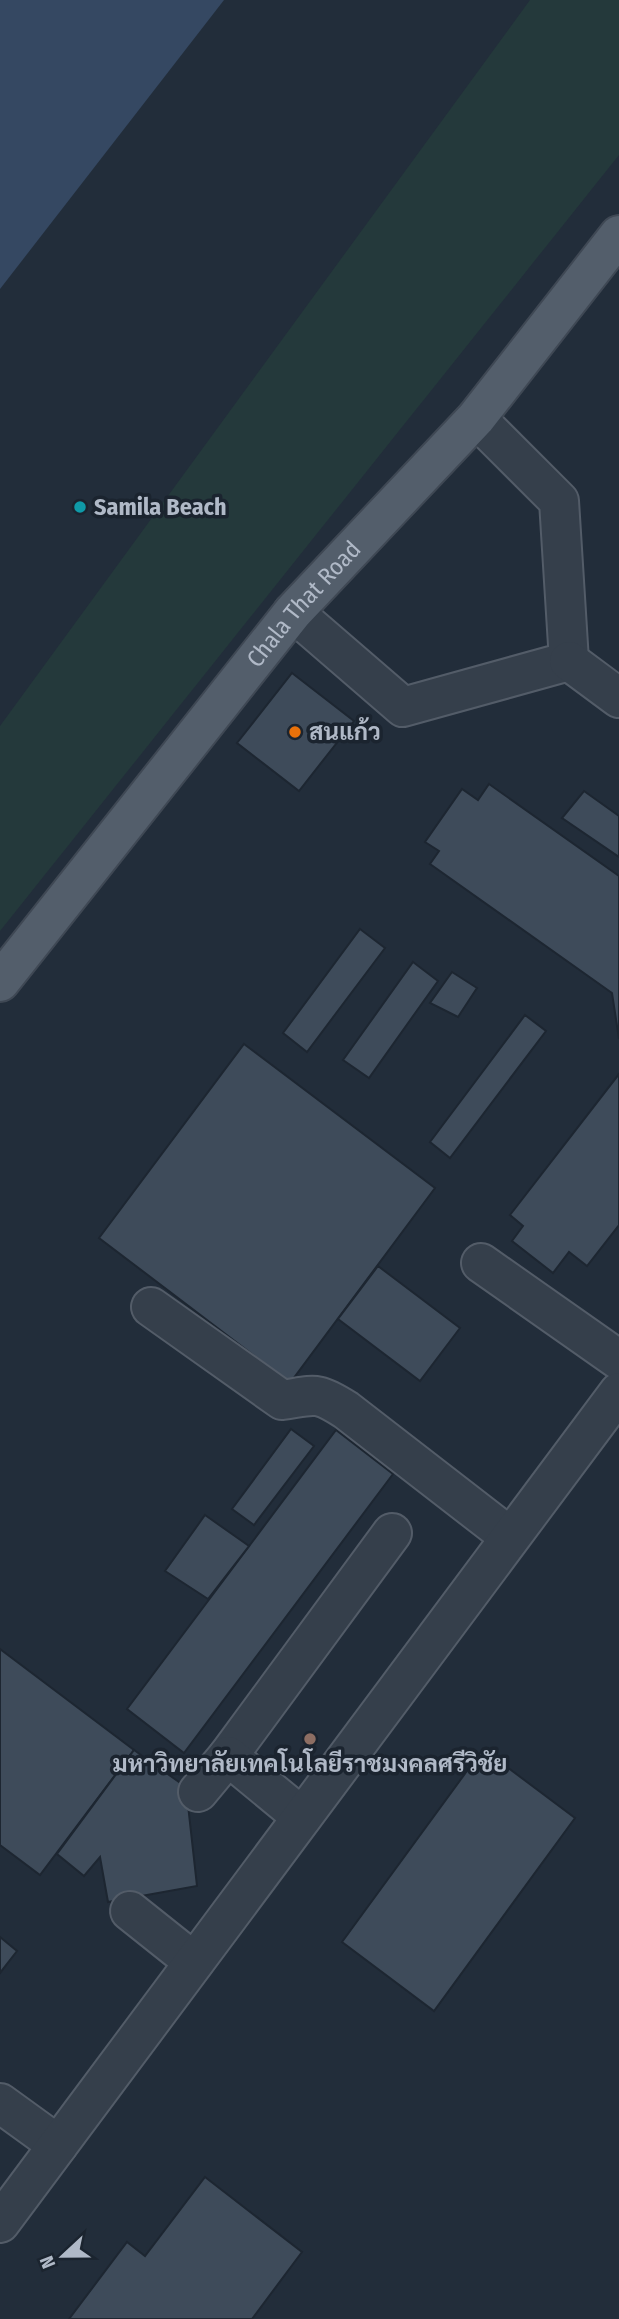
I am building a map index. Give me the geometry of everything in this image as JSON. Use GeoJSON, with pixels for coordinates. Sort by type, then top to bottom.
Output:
{"type":"FeatureCollection","features":[{"type":"Feature","properties":{"kind":"main road","name":"Chala That Road"},"geometry":{"type":"LineString","coordinates":[[0,982],[293,612],[476,418],[619,235]]}},
{"type":"Feature","properties":{"kind":"lane"},"geometry":{"type":"LineString","coordinates":[[476,418],[559,501],[569,661],[619,698]]}},
{"type":"Feature","properties":{"kind":"lane"},"geometry":{"type":"LineString","coordinates":[[293,612],[403,707],[569,661]]}},
{"type":"Feature","properties":{"kind":"lane"},"geometry":{"type":"LineString","coordinates":[[481,1263],[619,1360]]}},
{"type":"Feature","properties":{"kind":"lane"},"geometry":{"type":"LineString","coordinates":[[151,1307],[282,1399],[315,1394],[346,1410],[510,1537]]}},
{"type":"Feature","properties":{"kind":"lane"},"geometry":{"type":"LineString","coordinates":[[0,2223],[619,1392]]}},
{"type":"Feature","properties":{"kind":"lane"},"geometry":{"type":"LineString","coordinates":[[198,1791],[228,1756],[392,1533]]}},
{"type":"Feature","properties":{"kind":"lane"},"geometry":{"type":"LineString","coordinates":[[228,1756],[302,1817]]}},
{"type":"Feature","properties":{"kind":"lane"},"geometry":{"type":"LineString","coordinates":[[130,1911],[194,1962]]}},
{"type":"Feature","properties":{"kind":"lane"},"geometry":{"type":"LineString","coordinates":[[0,2103],[58,2145]]}},
{"type":"Feature","properties":{"kind":"green space"},"geometry":{"type":"Polygon","coordinates":[[[530,0],[619,0],[619,155],[0,931],[0,726],[530,0]]]}},
{"type":"Feature","properties":{"kind":"water"},"geometry":{"type":"Polygon","coordinates":[[[0,0],[224,0],[0,289],[0,0]]]}},
{"type":"Feature","properties":{"kind":"building","name":"สนแก้ว"},"geometry":{"type":"Polygon","coordinates":[[[292,673],[354,721],[299,791],[237,743],[292,673]]]}},
{"type":"Feature","properties":{"kind":"building"},"geometry":{"type":"Polygon","coordinates":[[[489,784],[619,876],[619,1039],[612,993],[430,864],[439,851],[425,842],[462,789],[478,800],[489,784]]]}},
{"type":"Feature","properties":{"kind":"building"},"geometry":{"type":"Polygon","coordinates":[[[584,791],[619,816],[619,857],[562,818],[584,791]]]}},
{"type":"Feature","properties":{"kind":"building"},"geometry":{"type":"Polygon","coordinates":[[[360,929],[385,948],[307,1052],[283,1033],[360,929]]]}},
{"type":"Feature","properties":{"kind":"building"},"geometry":{"type":"Polygon","coordinates":[[[413,962],[438,981],[369,1078],[343,1060],[413,962]]]}},
{"type":"Feature","properties":{"kind":"building"},"geometry":{"type":"Polygon","coordinates":[[[452,972],[477,988],[458,1017],[430,1003],[452,972]]]}},
{"type":"Feature","properties":{"kind":"building"},"geometry":{"type":"Polygon","coordinates":[[[525,1015],[546,1031],[450,1158],[430,1142],[525,1015]]]}},
{"type":"Feature","properties":{"kind":"building"},"geometry":{"type":"Polygon","coordinates":[[[244,1044],[435,1188],[290,1383],[99,1238],[244,1044]]]}},
{"type":"Feature","properties":{"kind":"building"},"geometry":{"type":"Polygon","coordinates":[[[619,1074],[619,1225],[587,1266],[569,1252],[553,1273],[512,1241],[523,1226],[510,1215],[619,1074]]]}},
{"type":"Feature","properties":{"kind":"building"},"geometry":{"type":"Polygon","coordinates":[[[378,1266],[460,1328],[420,1381],[338,1319],[378,1266]]]}},
{"type":"Feature","properties":{"kind":"building"},"geometry":{"type":"Polygon","coordinates":[[[291,1429],[314,1446],[254,1525],[232,1509],[291,1429]]]}},
{"type":"Feature","properties":{"kind":"building"},"geometry":{"type":"Polygon","coordinates":[[[336,1430],[393,1474],[184,1753],[127,1709],[336,1430]]]}},
{"type":"Feature","properties":{"kind":"building"},"geometry":{"type":"Polygon","coordinates":[[[205,1515],[249,1546],[208,1599],[165,1571],[205,1515]]]}},
{"type":"Feature","properties":{"kind":"building"},"geometry":{"type":"Polygon","coordinates":[[[0,1649],[134,1750],[40,1875],[0,1845],[0,1649]]]}},
{"type":"Feature","properties":{"kind":"building"},"geometry":{"type":"Polygon","coordinates":[[[483,1749],[575,1818],[434,2011],[342,1942],[483,1749]]]}},
{"type":"Feature","properties":{"kind":"building"},"geometry":{"type":"Polygon","coordinates":[[[134,1750],[186,1787],[197,1886],[108,1902],[100,1857],[84,1876],[57,1854],[134,1750]]]}},
{"type":"Feature","properties":{"kind":"building"},"geometry":{"type":"Polygon","coordinates":[[[0,1937],[17,1951],[0,1973],[0,1937]]]}},
{"type":"Feature","properties":{"kind":"building"},"geometry":{"type":"Polygon","coordinates":[[[205,2177],[302,2252],[252,2319],[69,2319],[127,2242],[145,2256],[205,2177]]]}},
{"type":"Feature","properties":{"kind":"place","name":"Samila Beach"},"geometry":{"type":"Point","coordinates":[80,507]}},
{"type":"Feature","properties":{"kind":"place","name":"สนแก้ว"},"geometry":{"type":"Point","coordinates":[295,732]}},
{"type":"Feature","properties":{"kind":"place","name":"มหาวิทยาลัยเทคโนโลยีราชมงคลศรีวิชัย"},"geometry":{"type":"Point","coordinates":[310,1739]}}]}
